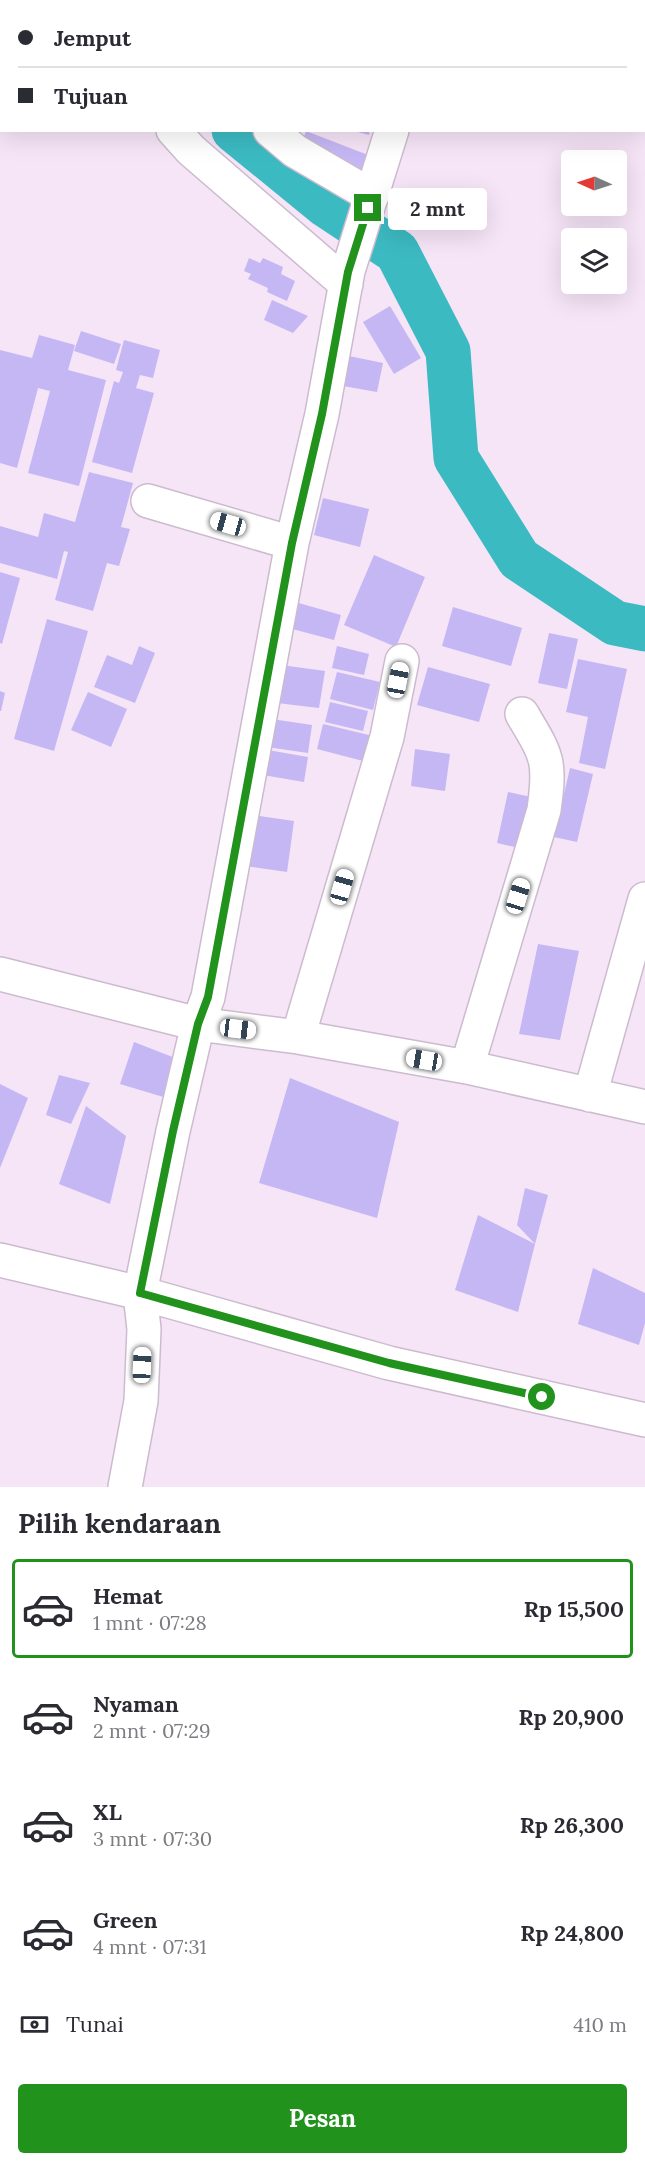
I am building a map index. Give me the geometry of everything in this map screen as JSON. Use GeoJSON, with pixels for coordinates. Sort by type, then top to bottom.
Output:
{"type":"FeatureCollection","features":[{"type":"Feature","properties":{"kind":"street"},"geometry":{"type":"LineString","coordinates":[[174,132],[191,150],[347,278]]}},
{"type":"Feature","properties":{"kind":"street"},"geometry":{"type":"LineString","coordinates":[[272,132],[295,151],[370,202]]}},
{"type":"Feature","properties":{"kind":"street"},"geometry":{"type":"LineString","coordinates":[[125,1487],[141,1401],[144,1329],[140,1293],[173,1131],[198,1024],[208,997],[292,543],[322,414],[347,278],[391,132]]}},
{"type":"Feature","properties":{"kind":"street"},"geometry":{"type":"LineString","coordinates":[[148,501],[292,543]]}},
{"type":"Feature","properties":{"kind":"street"},"geometry":{"type":"LineString","coordinates":[[298,1037],[387,737],[402,661]]}},
{"type":"Feature","properties":{"kind":"street"},"geometry":{"type":"LineString","coordinates":[[467,1067],[544,810],[549,767],[543,748],[522,714]]}},
{"type":"Feature","properties":{"kind":"street"},"geometry":{"type":"LineString","coordinates":[[590,1095],[645,899]]}},
{"type":"Feature","properties":{"kind":"street"},"geometry":{"type":"LineString","coordinates":[[0,974],[198,1024],[298,1037],[467,1067],[645,1107]]}},
{"type":"Feature","properties":{"kind":"street"},"geometry":{"type":"LineString","coordinates":[[0,1260],[140,1293],[389,1363],[645,1420]]}},
{"type":"Feature","properties":{"kind":"building"},"geometry":{"type":"Polygon","coordinates":[[[306,132],[309,132],[368,155],[359,176],[298,153],[306,132]]]}},
{"type":"Feature","properties":{"kind":"building"},"geometry":{"type":"Polygon","coordinates":[[[249,258],[260,263],[263,258],[283,267],[281,274],[295,281],[287,301],[267,292],[268,288],[248,279],[251,274],[244,271],[249,258]]]}},
{"type":"Feature","properties":{"kind":"building"},"geometry":{"type":"Polygon","coordinates":[[[272,300],[308,316],[293,333],[264,320],[272,300]]]}},
{"type":"Feature","properties":{"kind":"building"},"geometry":{"type":"Polygon","coordinates":[[[390,306],[421,358],[394,374],[363,322],[390,306]]]}},
{"type":"Feature","properties":{"kind":"building"},"geometry":{"type":"Polygon","coordinates":[[[81,331],[121,344],[114,364],[74,351],[81,331]]]}},
{"type":"Feature","properties":{"kind":"building"},"geometry":{"type":"Polygon","coordinates":[[[39,335],[75,345],[68,370],[106,380],[79,486],[28,473],[50,391],[38,388],[17,468],[0,463],[0,350],[32,358],[39,335]]]}},
{"type":"Feature","properties":{"kind":"building"},"geometry":{"type":"Polygon","coordinates":[[[124,340],[160,350],[153,378],[140,375],[136,388],[154,393],[132,473],[92,462],[114,381],[119,383],[123,372],[116,370],[124,340]]]}},
{"type":"Feature","properties":{"kind":"building"},"geometry":{"type":"Polygon","coordinates":[[[349,356],[383,363],[377,392],[343,386],[349,356]]]}},
{"type":"Feature","properties":{"kind":"building"},"geometry":{"type":"Polygon","coordinates":[[[89,472],[133,483],[121,527],[130,529],[119,566],[107,563],[93,611],[55,600],[68,552],[64,551],[57,579],[0,563],[0,526],[38,537],[44,513],[75,522],[89,472]]]}},
{"type":"Feature","properties":{"kind":"building"},"geometry":{"type":"Polygon","coordinates":[[[323,498],[369,509],[360,547],[314,535],[323,498]]]}},
{"type":"Feature","properties":{"kind":"building"},"geometry":{"type":"Polygon","coordinates":[[[374,555],[425,577],[396,647],[344,625],[374,555]]]}},
{"type":"Feature","properties":{"kind":"building"},"geometry":{"type":"Polygon","coordinates":[[[0,572],[20,578],[2,644],[0,643],[0,572]]]}},
{"type":"Feature","properties":{"kind":"building"},"geometry":{"type":"Polygon","coordinates":[[[288,600],[341,615],[334,640],[281,626],[288,600]]]}},
{"type":"Feature","properties":{"kind":"building"},"geometry":{"type":"Polygon","coordinates":[[[453,607],[522,628],[511,666],[442,646],[453,607]]]}},
{"type":"Feature","properties":{"kind":"building"},"geometry":{"type":"Polygon","coordinates":[[[47,619],[88,631],[54,751],[14,739],[47,619]]]}},
{"type":"Feature","properties":{"kind":"building"},"geometry":{"type":"Polygon","coordinates":[[[549,633],[578,639],[567,689],[538,683],[549,633]]]}},
{"type":"Feature","properties":{"kind":"building"},"geometry":{"type":"Polygon","coordinates":[[[139,646],[155,653],[135,703],[94,687],[107,655],[132,665],[139,646]]]}},
{"type":"Feature","properties":{"kind":"building"},"geometry":{"type":"Polygon","coordinates":[[[337,646],[369,654],[364,675],[332,668],[337,646]]]}},
{"type":"Feature","properties":{"kind":"building"},"geometry":{"type":"Polygon","coordinates":[[[578,659],[627,669],[605,769],[579,763],[588,717],[566,712],[578,659]]]}},
{"type":"Feature","properties":{"kind":"building"},"geometry":{"type":"Polygon","coordinates":[[[281,665],[325,671],[319,708],[277,703],[281,665]]]}},
{"type":"Feature","properties":{"kind":"building"},"geometry":{"type":"Polygon","coordinates":[[[428,667],[490,684],[479,722],[417,705],[428,667]]]}},
{"type":"Feature","properties":{"kind":"building"},"geometry":{"type":"Polygon","coordinates":[[[337,672],[380,682],[373,710],[330,699],[337,672]]]}},
{"type":"Feature","properties":{"kind":"building"},"geometry":{"type":"Polygon","coordinates":[[[0,691],[5,693],[1,711],[0,711],[0,691]]]}},
{"type":"Feature","properties":{"kind":"building"},"geometry":{"type":"Polygon","coordinates":[[[88,692],[127,709],[111,747],[71,730],[88,692]]]}},
{"type":"Feature","properties":{"kind":"building"},"geometry":{"type":"Polygon","coordinates":[[[330,702],[368,711],[363,731],[325,722],[330,702]]]}},
{"type":"Feature","properties":{"kind":"building"},"geometry":{"type":"Polygon","coordinates":[[[265,718],[312,725],[308,753],[260,746],[265,718]]]}},
{"type":"Feature","properties":{"kind":"building"},"geometry":{"type":"Polygon","coordinates":[[[323,724],[373,736],[367,762],[317,749],[323,724]]]}},
{"type":"Feature","properties":{"kind":"building"},"geometry":{"type":"Polygon","coordinates":[[[262,749],[308,757],[304,782],[257,774],[262,749]]]}},
{"type":"Feature","properties":{"kind":"building"},"geometry":{"type":"Polygon","coordinates":[[[415,749],[450,754],[445,791],[411,786],[415,749]]]}},
{"type":"Feature","properties":{"kind":"building"},"geometry":{"type":"Polygon","coordinates":[[[570,768],[593,774],[577,842],[554,837],[570,768]]]}},
{"type":"Feature","properties":{"kind":"building"},"geometry":{"type":"Polygon","coordinates":[[[508,792],[536,798],[524,849],[497,843],[508,792]]]}},
{"type":"Feature","properties":{"kind":"building"},"geometry":{"type":"Polygon","coordinates":[[[245,814],[294,821],[287,872],[238,865],[245,814]]]}},
{"type":"Feature","properties":{"kind":"building"},"geometry":{"type":"Polygon","coordinates":[[[538,944],[579,951],[560,1040],[519,1034],[538,944]]]}},
{"type":"Feature","properties":{"kind":"building"},"geometry":{"type":"Polygon","coordinates":[[[134,1042],[188,1063],[180,1102],[120,1084],[134,1042]]]}},
{"type":"Feature","properties":{"kind":"building"},"geometry":{"type":"Polygon","coordinates":[[[59,1075],[90,1083],[71,1124],[46,1115],[59,1075]]]}},
{"type":"Feature","properties":{"kind":"building"},"geometry":{"type":"Polygon","coordinates":[[[290,1078],[399,1122],[377,1218],[259,1183],[290,1078]]]}},
{"type":"Feature","properties":{"kind":"building"},"geometry":{"type":"Polygon","coordinates":[[[0,1084],[28,1098],[0,1168],[0,1084]]]}},
{"type":"Feature","properties":{"kind":"building"},"geometry":{"type":"Polygon","coordinates":[[[86,1106],[126,1136],[110,1204],[59,1184],[86,1106]]]}},
{"type":"Feature","properties":{"kind":"building"},"geometry":{"type":"Polygon","coordinates":[[[525,1188],[548,1195],[535,1244],[517,1225],[525,1188]]]}},
{"type":"Feature","properties":{"kind":"building"},"geometry":{"type":"Polygon","coordinates":[[[478,1215],[535,1244],[518,1312],[455,1290],[478,1215]]]}},
{"type":"Feature","properties":{"kind":"building"},"geometry":{"type":"Polygon","coordinates":[[[593,1268],[645,1293],[645,1323],[639,1345],[578,1324],[593,1268]]]}},
{"type":"Feature","properties":{"kind":"waterway"},"geometry":{"type":"LineString","coordinates":[[236,132],[326,205],[397,252],[448,351],[456,458],[519,559],[615,623],[645,629]]}},
{"type":"Feature","properties":{"kind":"route"},"geometry":{"type":"LineString","coordinates":[[368,208],[348,272],[322,414],[292,543],[246,802],[208,997],[198,1024],[173,1131],[140,1293],[389,1363],[542,1397]]}}]}
